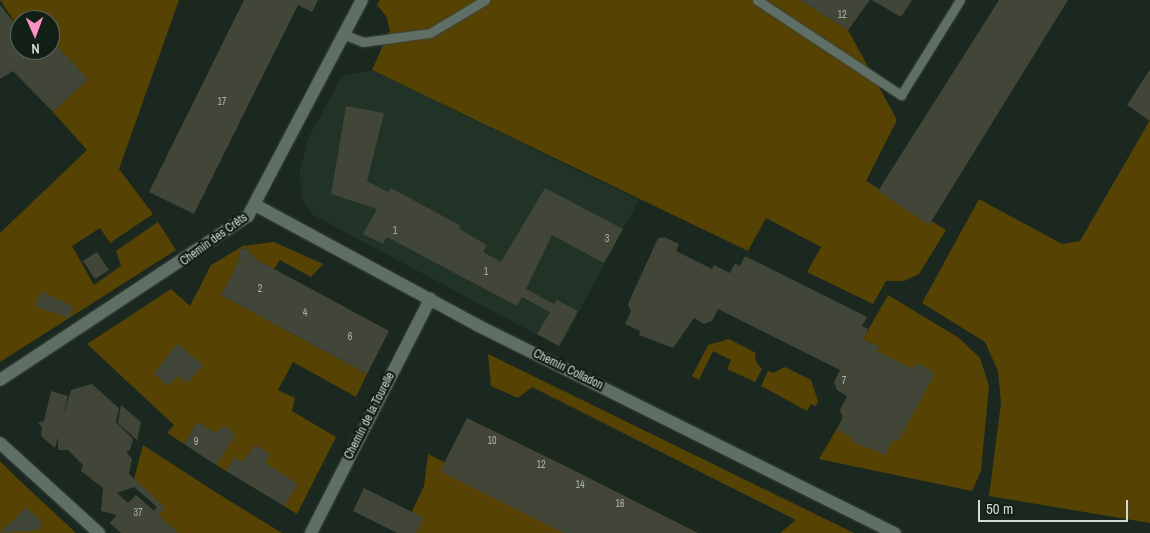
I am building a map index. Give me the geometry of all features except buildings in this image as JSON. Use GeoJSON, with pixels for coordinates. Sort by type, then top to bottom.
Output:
{"type":"FeatureCollection","features":[{"type":"Feature","properties":{"kind":"street","name":"Chemin des Crêts"},"geometry":{"type":"LineString","coordinates":[[0,380],[227,233],[257,206],[362,0]]}},
{"type":"Feature","properties":{"kind":"street","name":"Chemin Colladon"},"geometry":{"type":"LineString","coordinates":[[257,206],[430,299],[883,525],[895,533]]}},
{"type":"Feature","properties":{"kind":"street","name":"Chemin de la Tourelle"},"geometry":{"type":"LineString","coordinates":[[310,533],[430,299]]}},
{"type":"Feature","properties":{"kind":"street"},"geometry":{"type":"LineString","coordinates":[[0,442],[100,533]]}},
{"type":"Feature","properties":{"kind":"lane"},"geometry":{"type":"LineString","coordinates":[[345,35],[363,42],[426,34],[450,24],[486,0]]}},
{"type":"Feature","properties":{"kind":"lane"},"geometry":{"type":"LineString","coordinates":[[756,0],[901,95],[960,0]]}},
{"type":"Feature","properties":{"kind":"shaded area"},"geometry":{"type":"Polygon","coordinates":[[[0,0],[179,0],[119,169],[153,214],[110,243],[100,228],[72,246],[94,285],[121,266],[116,251],[158,222],[176,250],[0,362],[0,233],[87,150],[53,112],[88,79],[60,50],[60,10],[10,10],[10,15],[0,0]]]}},
{"type":"Feature","properties":{"kind":"shaded area"},"geometry":{"type":"Polygon","coordinates":[[[380,0],[800,0],[848,30],[897,120],[866,181],[946,230],[919,274],[904,281],[886,281],[873,304],[807,272],[821,247],[766,218],[748,251],[372,70],[390,30],[386,16],[377,5],[380,0]]]}},
{"type":"Feature","properties":{"kind":"shaded area"},"geometry":{"type":"Polygon","coordinates":[[[372,70],[639,200],[560,347],[313,215],[301,197],[300,170],[308,139],[342,76],[372,70]]]}},
{"type":"Feature","properties":{"kind":"shaded area"},"geometry":{"type":"Polygon","coordinates":[[[1150,120],[1150,523],[989,496],[1001,403],[998,371],[985,342],[922,303],[979,199],[1062,244],[1080,241],[1150,120]]]}},
{"type":"Feature","properties":{"kind":"shaded area"},"geometry":{"type":"Polygon","coordinates":[[[274,242],[323,264],[311,277],[280,260],[274,269],[254,258],[246,248],[240,250],[238,263],[221,295],[367,374],[356,397],[293,362],[278,390],[295,398],[292,411],[336,437],[297,514],[284,506],[298,484],[264,463],[269,454],[255,445],[242,462],[234,458],[226,471],[216,465],[230,442],[197,422],[184,444],[167,433],[174,425],[87,344],[171,289],[190,306],[211,265],[243,246],[274,242]]]}},
{"type":"Feature","properties":{"kind":"shaded area"},"geometry":{"type":"Polygon","coordinates":[[[888,295],[959,338],[980,358],[989,386],[981,471],[972,491],[819,459],[843,418],[840,410],[873,349],[877,351],[879,347],[863,339],[888,295]]]}},
{"type":"Feature","properties":{"kind":"shaded area"},"geometry":{"type":"Polygon","coordinates":[[[729,339],[756,353],[755,360],[762,369],[755,382],[727,369],[731,360],[713,351],[699,380],[692,376],[708,345],[729,339]]]}},
{"type":"Feature","properties":{"kind":"shaded area"},"geometry":{"type":"Polygon","coordinates":[[[488,354],[854,533],[780,533],[796,520],[532,387],[518,398],[491,386],[488,354]]]}},
{"type":"Feature","properties":{"kind":"shaded area"},"geometry":{"type":"Polygon","coordinates":[[[785,367],[811,380],[818,401],[816,406],[811,404],[807,411],[761,386],[768,371],[773,373],[785,367]]]}},
{"type":"Feature","properties":{"kind":"shaded area"},"geometry":{"type":"Polygon","coordinates":[[[143,445],[282,533],[178,533],[158,515],[164,507],[134,479],[143,445]]]}},
{"type":"Feature","properties":{"kind":"shaded area"},"geometry":{"type":"Polygon","coordinates":[[[428,454],[585,533],[402,533],[424,486],[428,454]]]}},
{"type":"Feature","properties":{"kind":"shaded area"},"geometry":{"type":"Polygon","coordinates":[[[0,461],[16,477],[76,533],[0,533],[0,461]]]}}]}
